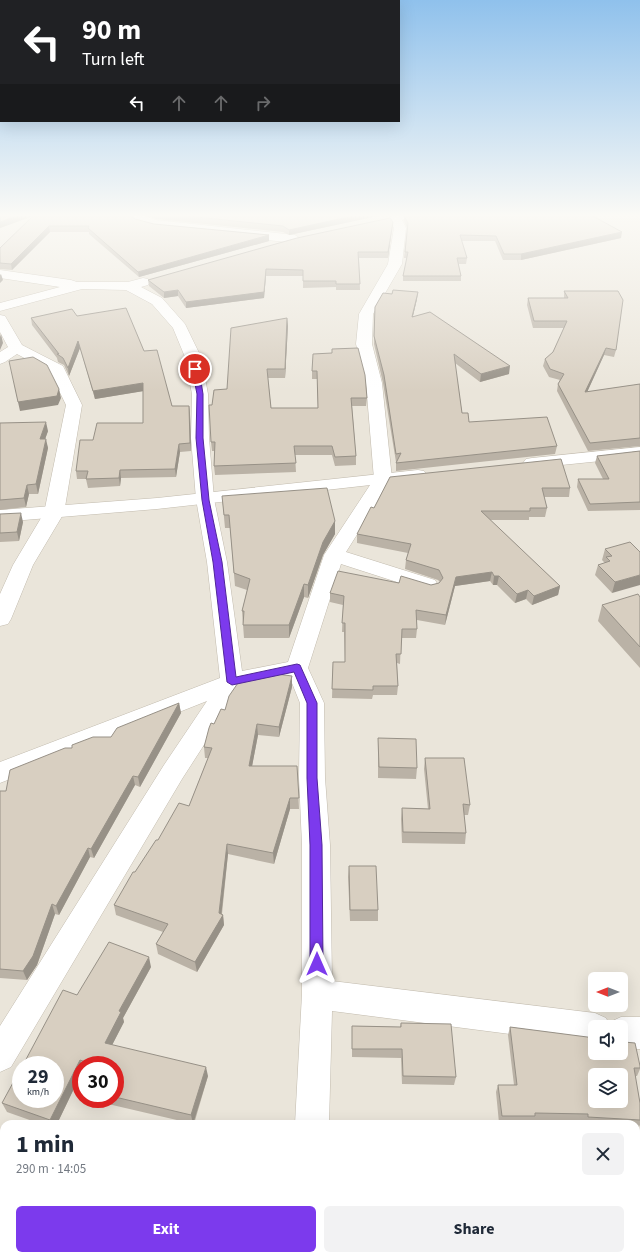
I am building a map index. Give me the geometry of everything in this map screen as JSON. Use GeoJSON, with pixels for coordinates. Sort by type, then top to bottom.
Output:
{"type":"FeatureCollection","features":[{"type":"Feature","properties":{"kind":"street"},"geometry":{"type":"LineString","coordinates":[[312,1120],[317,994],[316,845],[312,778],[312,703],[297,668],[334,555],[383,479],[374,383],[364,344],[366,314],[390,273]]}},
{"type":"Feature","properties":{"kind":"street"},"geometry":{"type":"LineString","coordinates":[[0,274],[82,285],[129,286],[159,278]]}},
{"type":"Feature","properties":{"kind":"street"},"geometry":{"type":"LineString","coordinates":[[0,307],[82,285]]}},
{"type":"Feature","properties":{"kind":"street"},"geometry":{"type":"LineString","coordinates":[[0,1056],[172,772],[232,682],[217,562],[205,500],[200,438],[200,394],[193,357],[180,327],[156,301],[129,286]]}},
{"type":"Feature","properties":{"kind":"street"},"geometry":{"type":"LineString","coordinates":[[0,320],[16,348],[57,369],[74,405],[54,513],[23,565],[0,619]]}},
{"type":"Feature","properties":{"kind":"street"},"geometry":{"type":"LineString","coordinates":[[0,359],[16,348]]}},
{"type":"Feature","properties":{"kind":"street"},"geometry":{"type":"LineString","coordinates":[[516,465],[640,452]]}},
{"type":"Feature","properties":{"kind":"street"},"geometry":{"type":"LineString","coordinates":[[0,516],[54,513],[205,500],[438,473]]}},
{"type":"Feature","properties":{"kind":"street"},"geometry":{"type":"LineString","coordinates":[[334,555],[431,586]]}},
{"type":"Feature","properties":{"kind":"street"},"geometry":{"type":"LineString","coordinates":[[0,773],[232,682],[297,668]]}},
{"type":"Feature","properties":{"kind":"street"},"geometry":{"type":"LineString","coordinates":[[317,994],[588,1028]]}},
{"type":"Feature","properties":{"kind":"street"},"geometry":{"type":"LineString","coordinates":[[628,1033],[640,1033]]}},
{"type":"Feature","properties":{"kind":"shaded area"},"geometry":{"type":"Polygon","coordinates":[[[0,273],[640,273],[640,1120],[0,1120],[0,273]]]}},
{"type":"Feature","properties":{"kind":"building"},"geometry":{"type":"Polygon","coordinates":[[[174,273],[266,273],[264,292],[186,302],[178,290],[164,292],[148,280],[174,273]]]}},
{"type":"Feature","properties":{"kind":"building"},"geometry":{"type":"Polygon","coordinates":[[[303,273],[359,273],[360,284],[336,284],[336,281],[303,281],[303,273]]]}},
{"type":"Feature","properties":{"kind":"building"},"geometry":{"type":"Polygon","coordinates":[[[404,273],[460,273],[461,276],[403,276],[404,273]]]}},
{"type":"Feature","properties":{"kind":"building"},"geometry":{"type":"Polygon","coordinates":[[[393,290],[418,292],[412,317],[430,312],[510,366],[481,374],[454,354],[462,413],[468,413],[469,422],[547,417],[557,446],[396,463],[401,453],[396,454],[384,375],[374,336],[375,307],[383,293],[392,294],[393,290]]]}},
{"type":"Feature","properties":{"kind":"building"},"geometry":{"type":"Polygon","coordinates":[[[564,291],[618,291],[623,300],[616,350],[606,348],[585,392],[640,384],[640,438],[590,443],[558,384],[564,374],[550,369],[545,359],[553,352],[567,321],[534,321],[528,298],[568,298],[564,291]]]}},
{"type":"Feature","properties":{"kind":"building"},"geometry":{"type":"Polygon","coordinates":[[[126,308],[144,351],[157,350],[172,406],[189,406],[190,443],[179,444],[175,469],[120,470],[119,478],[86,479],[88,471],[76,471],[80,440],[93,440],[97,423],[143,423],[143,383],[93,391],[78,341],[68,368],[63,358],[57,354],[59,354],[31,318],[72,309],[77,316],[126,308]]]}},
{"type":"Feature","properties":{"kind":"building"},"geometry":{"type":"Polygon","coordinates":[[[287,318],[285,369],[267,369],[271,408],[318,408],[317,371],[312,371],[313,354],[332,353],[332,349],[358,348],[365,375],[367,398],[351,398],[356,456],[335,457],[332,446],[294,446],[296,463],[214,466],[215,442],[211,442],[209,405],[212,405],[214,390],[227,389],[231,328],[287,318]]]}},
{"type":"Feature","properties":{"kind":"building"},"geometry":{"type":"Polygon","coordinates":[[[33,357],[47,365],[59,389],[57,396],[18,402],[9,361],[33,357]]]}},
{"type":"Feature","properties":{"kind":"building"},"geometry":{"type":"Polygon","coordinates":[[[46,422],[40,439],[46,439],[36,484],[27,485],[24,498],[0,500],[0,423],[46,422]]]}},
{"type":"Feature","properties":{"kind":"building"},"geometry":{"type":"Polygon","coordinates":[[[640,451],[640,502],[590,504],[578,479],[609,479],[597,456],[640,451]]]}},
{"type":"Feature","properties":{"kind":"building"},"geometry":{"type":"Polygon","coordinates":[[[561,459],[570,488],[542,488],[547,508],[530,508],[530,511],[481,511],[560,586],[534,596],[528,590],[517,594],[499,576],[494,576],[492,572],[456,577],[446,615],[416,610],[417,629],[402,629],[401,654],[396,654],[398,686],[373,686],[373,690],[332,689],[333,662],[345,662],[345,623],[342,623],[344,596],[330,593],[338,571],[399,583],[401,576],[431,585],[439,583],[443,578],[439,570],[406,560],[411,544],[357,534],[371,507],[374,508],[390,477],[561,459]]]}},
{"type":"Feature","properties":{"kind":"building"},"geometry":{"type":"Polygon","coordinates":[[[327,488],[335,521],[323,542],[308,585],[304,584],[289,625],[243,625],[244,611],[242,611],[250,579],[234,573],[229,515],[224,515],[222,496],[327,488]]]}},
{"type":"Feature","properties":{"kind":"building"},"geometry":{"type":"Polygon","coordinates":[[[21,513],[17,532],[0,533],[0,514],[21,513]]]}},
{"type":"Feature","properties":{"kind":"building"},"geometry":{"type":"Polygon","coordinates":[[[630,542],[640,552],[640,575],[615,582],[598,565],[610,561],[606,557],[612,556],[605,549],[630,542]]]}},
{"type":"Feature","properties":{"kind":"building"},"geometry":{"type":"Polygon","coordinates":[[[638,594],[640,597],[640,647],[602,605],[638,594]]]}},
{"type":"Feature","properties":{"kind":"building"},"geometry":{"type":"Polygon","coordinates":[[[269,673],[292,676],[279,727],[257,724],[249,766],[297,766],[299,798],[290,798],[273,853],[227,844],[219,913],[223,915],[195,962],[156,944],[168,924],[114,905],[133,872],[135,872],[156,840],[158,840],[179,803],[189,806],[212,748],[204,747],[209,728],[211,723],[214,724],[221,709],[225,710],[229,696],[240,680],[269,673]]]}},
{"type":"Feature","properties":{"kind":"building"},"geometry":{"type":"Polygon","coordinates":[[[179,703],[138,777],[133,776],[91,849],[88,848],[56,906],[52,904],[33,956],[23,971],[0,969],[0,791],[6,791],[10,770],[65,748],[72,748],[72,745],[93,737],[111,737],[117,728],[179,703]]]}},
{"type":"Feature","properties":{"kind":"building"},"geometry":{"type":"Polygon","coordinates":[[[378,738],[416,739],[417,768],[379,767],[378,738]]]}},
{"type":"Feature","properties":{"kind":"building"},"geometry":{"type":"Polygon","coordinates":[[[425,758],[464,758],[470,805],[463,804],[466,833],[403,832],[402,808],[430,809],[425,758]]]}},
{"type":"Feature","properties":{"kind":"building"},"geometry":{"type":"Polygon","coordinates":[[[349,866],[376,866],[378,910],[350,910],[349,866]]]}},
{"type":"Feature","properties":{"kind":"building"},"geometry":{"type":"Polygon","coordinates":[[[109,942],[149,957],[119,1011],[121,1012],[105,1043],[206,1067],[191,1115],[124,1099],[124,1056],[72,1056],[72,1076],[64,1092],[64,1056],[28,1056],[63,990],[77,995],[109,942]]]}},
{"type":"Feature","properties":{"kind":"building"},"geometry":{"type":"Polygon","coordinates":[[[401,1023],[451,1024],[456,1077],[403,1076],[402,1049],[352,1049],[352,1026],[401,1027],[401,1023]]]}},
{"type":"Feature","properties":{"kind":"building"},"geometry":{"type":"Polygon","coordinates":[[[510,1027],[588,1037],[588,1060],[628,1060],[628,1042],[635,1043],[640,1066],[640,1068],[634,1068],[640,1103],[640,1120],[588,1117],[588,1114],[535,1113],[535,1116],[502,1116],[498,1085],[517,1085],[510,1027]]]}},
{"type":"Feature","properties":{"kind":"building"},"geometry":{"type":"Polygon","coordinates":[[[12,1085],[12,1107],[2,1103],[12,1085]]]}},
{"type":"Feature","properties":{"kind":"building"},"geometry":{"type":"Polygon","coordinates":[[[16,1108],[56,1108],[50,1120],[16,1108]]]}},
{"type":"Feature","properties":{"kind":"route"},"geometry":{"type":"LineString","coordinates":[[195,369],[200,394],[200,438],[205,500],[217,562],[232,682],[297,668],[312,703],[312,778],[316,845],[317,964]]}}]}
